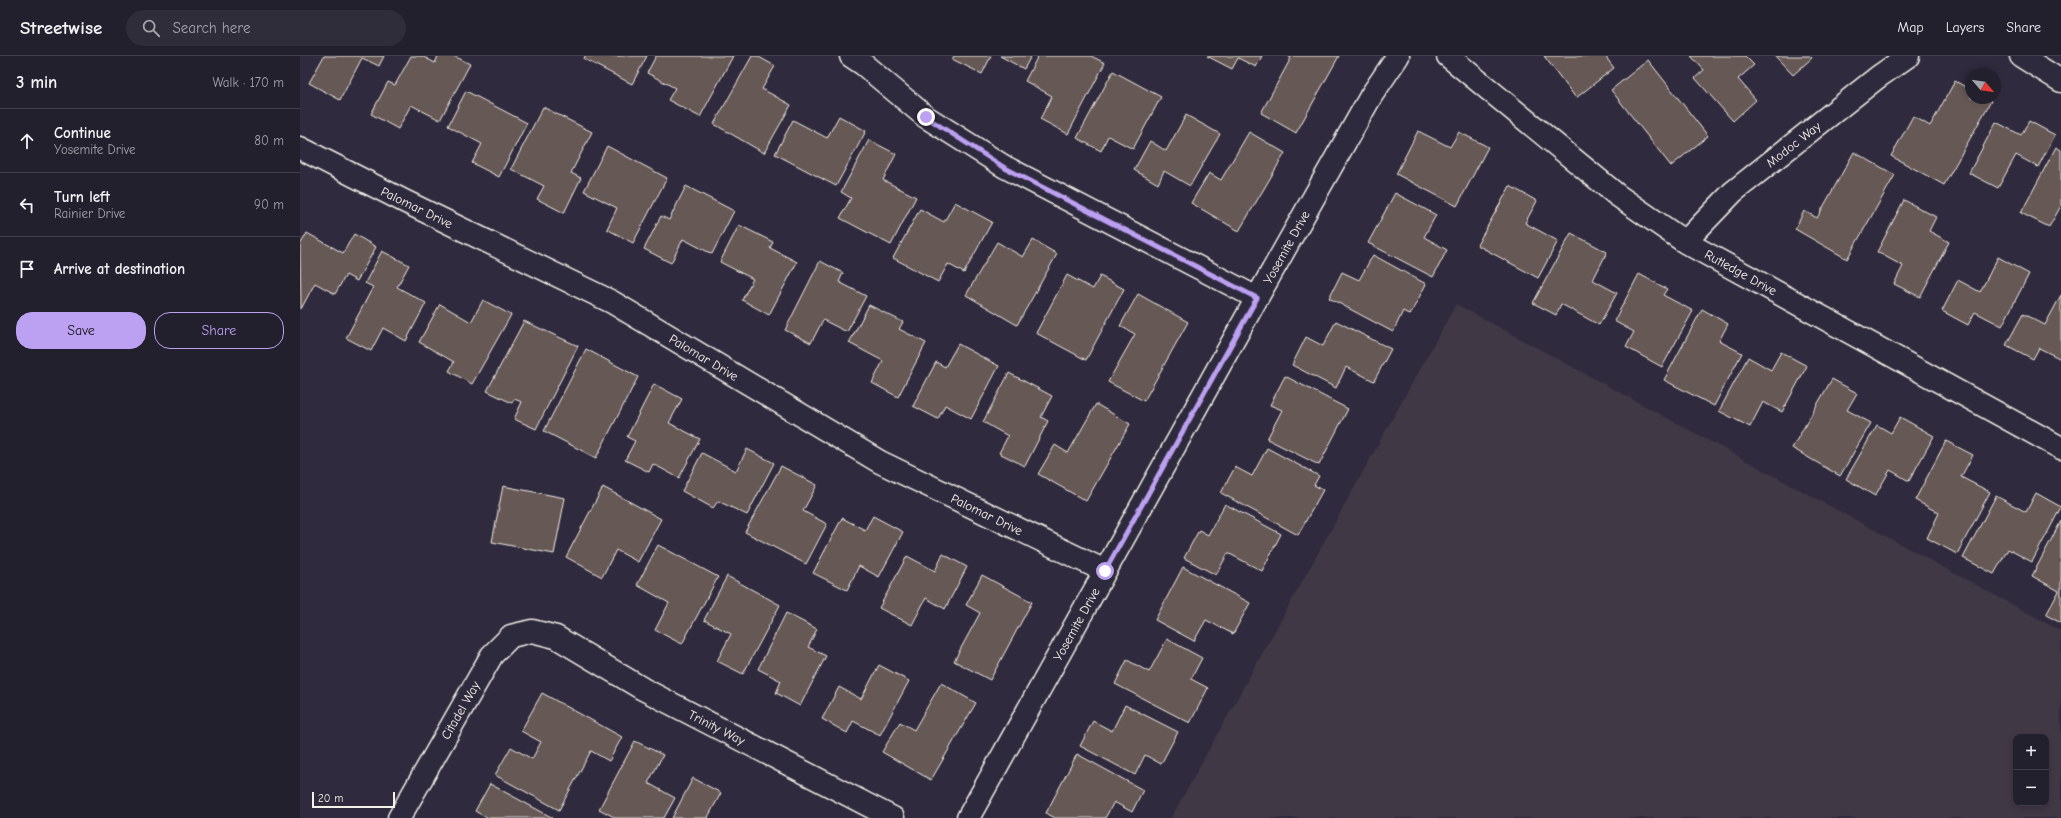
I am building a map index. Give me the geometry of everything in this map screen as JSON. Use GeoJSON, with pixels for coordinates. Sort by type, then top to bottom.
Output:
{"type":"FeatureCollection","features":[{"type":"Feature","properties":{"kind":"street"},"geometry":{"type":"LineString","coordinates":[[851,56],[863,64],[926,117],[1005,168],[1257,298]]}},
{"type":"Feature","properties":{"kind":"street","name":"Yosemite Drive"},"geometry":{"type":"LineString","coordinates":[[968,818],[1257,298],[1371,96],[1398,56]]}},
{"type":"Feature","properties":{"kind":"street","name":"Rutledge Drive"},"geometry":{"type":"LineString","coordinates":[[1448,56],[1617,195],[1685,242],[2061,448]]}},
{"type":"Feature","properties":{"kind":"street","name":"Modoc Way"},"geometry":{"type":"LineString","coordinates":[[1685,242],[1733,192],[1878,76],[1908,56]]}},
{"type":"Feature","properties":{"kind":"street"},"geometry":{"type":"LineString","coordinates":[[2021,56],[2061,81]]}},
{"type":"Feature","properties":{"kind":"street","name":"Palomar Drive"},"geometry":{"type":"LineString","coordinates":[[300,148],[404,201],[612,302],[880,462],[1105,571]]}},
{"type":"Feature","properties":{"kind":"street","name":"Citadel Way"},"geometry":{"type":"LineString","coordinates":[[399,818],[492,655],[511,636],[532,631],[543,634]]}},
{"type":"Feature","properties":{"kind":"street","name":"Trinity Way"},"geometry":{"type":"LineString","coordinates":[[543,634],[556,637],[643,689],[893,818]]}},
{"type":"Feature","properties":{"kind":"shaded area"},"geometry":{"type":"Polygon","coordinates":[[[1456,304],[2061,631],[2061,818],[1171,818],[1456,304]]]}},
{"type":"Feature","properties":{"kind":"building"},"geometry":{"type":"Polygon","coordinates":[[[324,56],[384,56],[379,66],[362,58],[340,100],[309,83],[324,56]]]}},
{"type":"Feature","properties":{"kind":"building"},"geometry":{"type":"Polygon","coordinates":[[[411,56],[422,56],[435,63],[438,56],[454,56],[470,64],[440,120],[411,105],[398,129],[371,114],[388,82],[395,85],[411,56]]]}},
{"type":"Feature","properties":{"kind":"building"},"geometry":{"type":"Polygon","coordinates":[[[585,56],[647,56],[632,84],[584,59],[585,56]]]}},
{"type":"Feature","properties":{"kind":"building"},"geometry":{"type":"Polygon","coordinates":[[[656,56],[733,56],[700,117],[668,100],[675,88],[647,73],[656,56]]]}},
{"type":"Feature","properties":{"kind":"building"},"geometry":{"type":"Polygon","coordinates":[[[752,56],[757,56],[775,66],[762,89],[791,105],[764,153],[714,124],[752,56]]]}},
{"type":"Feature","properties":{"kind":"building"},"geometry":{"type":"Polygon","coordinates":[[[954,56],[991,56],[982,74],[952,59],[954,56]]]}},
{"type":"Feature","properties":{"kind":"building"},"geometry":{"type":"Polygon","coordinates":[[[1000,56],[1031,56],[1024,69],[1000,56]]]}},
{"type":"Feature","properties":{"kind":"building"},"geometry":{"type":"Polygon","coordinates":[[[1038,56],[1091,56],[1105,63],[1068,134],[1040,119],[1052,96],[1025,81],[1038,56]]]}},
{"type":"Feature","properties":{"kind":"building"},"geometry":{"type":"Polygon","coordinates":[[[1207,56],[1262,56],[1256,67],[1238,58],[1232,69],[1207,56]]]}},
{"type":"Feature","properties":{"kind":"building"},"geometry":{"type":"Polygon","coordinates":[[[1288,56],[1339,56],[1296,133],[1261,113],[1291,58],[1288,56]]]}},
{"type":"Feature","properties":{"kind":"building"},"geometry":{"type":"Polygon","coordinates":[[[1544,56],[1605,56],[1614,68],[1576,98],[1544,56]]]}},
{"type":"Feature","properties":{"kind":"building"},"geometry":{"type":"Polygon","coordinates":[[[1691,56],[1745,56],[1754,65],[1738,79],[1756,100],[1733,121],[1695,78],[1704,70],[1691,56]]]}},
{"type":"Feature","properties":{"kind":"building"},"geometry":{"type":"Polygon","coordinates":[[[1775,56],[1810,56],[1812,58],[1793,75],[1775,56]]]}},
{"type":"Feature","properties":{"kind":"building"},"geometry":{"type":"Polygon","coordinates":[[[1648,60],[1708,136],[1671,166],[1611,90],[1648,60]]]}},
{"type":"Feature","properties":{"kind":"building"},"geometry":{"type":"Polygon","coordinates":[[[1113,71],[1161,97],[1133,149],[1108,136],[1101,151],[1077,138],[1113,71]]]}},
{"type":"Feature","properties":{"kind":"building"},"geometry":{"type":"Polygon","coordinates":[[[1955,81],[1965,87],[1965,104],[1989,104],[1944,185],[1891,156],[1913,116],[1930,126],[1955,81]]]}},
{"type":"Feature","properties":{"kind":"building"},"geometry":{"type":"Polygon","coordinates":[[[466,91],[527,123],[499,177],[472,163],[482,144],[448,126],[466,91]]]}},
{"type":"Feature","properties":{"kind":"building"},"geometry":{"type":"Polygon","coordinates":[[[543,107],[592,132],[571,173],[581,178],[564,213],[537,199],[544,186],[511,169],[543,107]]]}},
{"type":"Feature","properties":{"kind":"building"},"geometry":{"type":"Polygon","coordinates":[[[1186,115],[1220,134],[1190,186],[1164,171],[1158,184],[1134,170],[1150,141],[1166,151],[1186,115]]]}},
{"type":"Feature","properties":{"kind":"building"},"geometry":{"type":"Polygon","coordinates":[[[839,116],[866,131],[836,186],[775,154],[793,120],[827,138],[839,116]]]}},
{"type":"Feature","properties":{"kind":"building"},"geometry":{"type":"Polygon","coordinates":[[[2029,121],[2055,135],[2038,167],[2016,155],[1998,188],[1969,173],[1996,122],[2021,135],[2029,121]]]}},
{"type":"Feature","properties":{"kind":"building"},"geometry":{"type":"Polygon","coordinates":[[[1418,131],[1450,147],[1459,132],[1488,147],[1457,206],[1396,174],[1418,131]]]}},
{"type":"Feature","properties":{"kind":"building"},"geometry":{"type":"Polygon","coordinates":[[[1249,132],[1285,153],[1239,231],[1191,203],[1209,173],[1221,180],[1249,132]]]}},
{"type":"Feature","properties":{"kind":"building"},"geometry":{"type":"Polygon","coordinates":[[[869,140],[896,154],[883,180],[916,197],[891,245],[840,218],[851,198],[841,192],[869,140]]]}},
{"type":"Feature","properties":{"kind":"building"},"geometry":{"type":"Polygon","coordinates":[[[607,146],[667,178],[633,243],[607,229],[617,208],[584,191],[607,146]]]}},
{"type":"Feature","properties":{"kind":"building"},"geometry":{"type":"Polygon","coordinates":[[[2056,147],[2061,150],[2061,206],[2049,227],[2021,213],[2056,147]]]}},
{"type":"Feature","properties":{"kind":"building"},"geometry":{"type":"Polygon","coordinates":[[[1854,152],[1895,175],[1847,259],[1795,229],[1804,211],[1817,218],[1854,152]]]}},
{"type":"Feature","properties":{"kind":"building"},"geometry":{"type":"Polygon","coordinates":[[[686,186],[734,211],[712,254],[683,239],[671,263],[644,249],[661,216],[669,220],[686,186]]]}},
{"type":"Feature","properties":{"kind":"building"},"geometry":{"type":"Polygon","coordinates":[[[1510,186],[1537,201],[1525,223],[1558,241],[1538,278],[1477,245],[1510,186]]]}},
{"type":"Feature","properties":{"kind":"building"},"geometry":{"type":"Polygon","coordinates":[[[1395,193],[1436,215],[1424,237],[1447,250],[1433,277],[1368,243],[1395,193]]]}},
{"type":"Feature","properties":{"kind":"building"},"geometry":{"type":"Polygon","coordinates":[[[1904,200],[1936,217],[1929,231],[1949,242],[1920,297],[1894,284],[1903,266],[1877,252],[1904,200]]]}},
{"type":"Feature","properties":{"kind":"building"},"geometry":{"type":"Polygon","coordinates":[[[955,202],[992,222],[964,273],[948,264],[938,282],[893,258],[920,209],[944,222],[955,202]]]}},
{"type":"Feature","properties":{"kind":"building"},"geometry":{"type":"Polygon","coordinates":[[[739,225],[773,242],[770,248],[797,262],[769,315],[742,300],[753,279],[720,262],[739,225]]]}},
{"type":"Feature","properties":{"kind":"building"},"geometry":{"type":"Polygon","coordinates":[[[307,233],[343,253],[354,234],[376,247],[357,281],[346,275],[335,294],[315,283],[301,309],[300,245],[307,233]]]}},
{"type":"Feature","properties":{"kind":"building"},"geometry":{"type":"Polygon","coordinates":[[[1571,233],[1607,252],[1593,280],[1617,293],[1599,325],[1561,304],[1556,315],[1533,303],[1571,233]]]}},
{"type":"Feature","properties":{"kind":"building"},"geometry":{"type":"Polygon","coordinates":[[[1033,240],[1057,254],[1017,325],[966,295],[997,242],[1023,257],[1033,240]]]}},
{"type":"Feature","properties":{"kind":"building"},"geometry":{"type":"Polygon","coordinates":[[[382,251],[409,265],[397,287],[426,303],[406,341],[383,328],[371,351],[346,338],[373,287],[365,283],[382,251]]]}},
{"type":"Feature","properties":{"kind":"building"},"geometry":{"type":"Polygon","coordinates":[[[1373,255],[1426,284],[1410,315],[1403,311],[1393,332],[1329,298],[1342,272],[1359,280],[1373,255]]]}},
{"type":"Feature","properties":{"kind":"building"},"geometry":{"type":"Polygon","coordinates":[[[1998,257],[2029,274],[2002,326],[1975,312],[1968,325],[1942,311],[1958,280],[1980,292],[1998,257]]]}},
{"type":"Feature","properties":{"kind":"building"},"geometry":{"type":"Polygon","coordinates":[[[820,261],[843,273],[839,282],[866,296],[847,332],[823,320],[811,343],[785,330],[820,261]]]}},
{"type":"Feature","properties":{"kind":"building"},"geometry":{"type":"Polygon","coordinates":[[[1639,274],[1667,289],[1663,295],[1693,311],[1662,367],[1626,347],[1634,332],[1614,321],[1639,274]]]}},
{"type":"Feature","properties":{"kind":"building"},"geometry":{"type":"Polygon","coordinates":[[[1067,275],[1093,289],[1100,276],[1124,289],[1086,360],[1036,333],[1067,275]]]}},
{"type":"Feature","properties":{"kind":"building"},"geometry":{"type":"Polygon","coordinates":[[[1138,294],[1188,322],[1144,401],[1108,382],[1135,334],[1120,326],[1138,294]]]}},
{"type":"Feature","properties":{"kind":"building"},"geometry":{"type":"Polygon","coordinates":[[[2061,295],[2061,359],[2039,348],[2033,359],[2006,345],[2023,314],[2045,325],[2061,295]]]}},
{"type":"Feature","properties":{"kind":"building"},"geometry":{"type":"Polygon","coordinates":[[[483,300],[511,315],[472,384],[449,371],[454,362],[419,342],[440,304],[471,322],[483,300]]]}},
{"type":"Feature","properties":{"kind":"building"},"geometry":{"type":"Polygon","coordinates":[[[869,305],[903,322],[899,329],[926,343],[898,397],[872,383],[883,361],[849,343],[869,305]]]}},
{"type":"Feature","properties":{"kind":"building"},"geometry":{"type":"Polygon","coordinates":[[[1702,309],[1728,324],[1719,341],[1742,353],[1714,406],[1664,380],[1702,309]]]}},
{"type":"Feature","properties":{"kind":"building"},"geometry":{"type":"Polygon","coordinates":[[[524,321],[578,346],[536,429],[514,419],[522,402],[514,399],[512,403],[487,391],[524,321]]]}},
{"type":"Feature","properties":{"kind":"building"},"geometry":{"type":"Polygon","coordinates":[[[1336,321],[1391,349],[1374,381],[1346,367],[1336,388],[1292,365],[1306,337],[1323,346],[1336,321]]]}},
{"type":"Feature","properties":{"kind":"building"},"geometry":{"type":"Polygon","coordinates":[[[958,344],[999,366],[971,419],[945,405],[938,419],[913,406],[936,362],[945,367],[958,344]]]}},
{"type":"Feature","properties":{"kind":"building"},"geometry":{"type":"Polygon","coordinates":[[[586,349],[638,377],[596,458],[544,431],[586,349]]]}},
{"type":"Feature","properties":{"kind":"building"},"geometry":{"type":"Polygon","coordinates":[[[1781,352],[1807,366],[1782,412],[1763,402],[1750,427],[1719,411],[1748,357],[1771,370],[1781,352]]]}},
{"type":"Feature","properties":{"kind":"building"},"geometry":{"type":"Polygon","coordinates":[[[1009,373],[1052,396],[1041,417],[1048,421],[1025,466],[999,453],[1008,436],[983,422],[1009,373]]]}},
{"type":"Feature","properties":{"kind":"building"},"geometry":{"type":"Polygon","coordinates":[[[1285,376],[1348,409],[1319,465],[1267,439],[1282,410],[1270,405],[1285,376]]]}},
{"type":"Feature","properties":{"kind":"building"},"geometry":{"type":"Polygon","coordinates":[[[1832,379],[1857,393],[1847,410],[1871,423],[1840,476],[1792,448],[1832,379]]]}},
{"type":"Feature","properties":{"kind":"building"},"geometry":{"type":"Polygon","coordinates":[[[654,384],[682,399],[669,423],[700,439],[679,478],[653,464],[649,472],[625,460],[635,441],[627,437],[654,384]]]}},
{"type":"Feature","properties":{"kind":"building"},"geometry":{"type":"Polygon","coordinates":[[[1096,404],[1130,424],[1086,501],[1038,474],[1055,445],[1068,453],[1096,404]]]}},
{"type":"Feature","properties":{"kind":"building"},"geometry":{"type":"Polygon","coordinates":[[[1900,417],[1934,436],[1909,481],[1890,470],[1875,496],[1846,479],[1877,425],[1891,433],[1900,417]]]}},
{"type":"Feature","properties":{"kind":"building"},"geometry":{"type":"Polygon","coordinates":[[[1946,441],[1973,455],[1961,477],[1990,492],[1957,554],[1927,538],[1939,513],[1915,500],[1946,441]]]}},
{"type":"Feature","properties":{"kind":"building"},"geometry":{"type":"Polygon","coordinates":[[[1267,448],[1319,476],[1314,485],[1323,490],[1298,535],[1221,493],[1235,467],[1252,476],[1267,448]]]}},
{"type":"Feature","properties":{"kind":"building"},"geometry":{"type":"Polygon","coordinates":[[[747,449],[774,463],[747,515],[718,501],[713,508],[682,491],[702,453],[736,471],[747,449]]]}},
{"type":"Feature","properties":{"kind":"building"},"geometry":{"type":"Polygon","coordinates":[[[781,466],[817,485],[803,511],[827,524],[806,564],[745,532],[781,466]]]}},
{"type":"Feature","properties":{"kind":"building"},"geometry":{"type":"Polygon","coordinates":[[[503,486],[565,498],[554,554],[492,542],[503,486]]]}},
{"type":"Feature","properties":{"kind":"building"},"geometry":{"type":"Polygon","coordinates":[[[603,487],[661,519],[638,562],[616,550],[602,577],[566,557],[603,487]]]}},
{"type":"Feature","properties":{"kind":"building"},"geometry":{"type":"Polygon","coordinates":[[[2036,493],[2061,507],[2032,562],[2008,549],[1994,574],[1963,558],[1996,496],[2026,512],[2036,493]]]}},
{"type":"Feature","properties":{"kind":"building"},"geometry":{"type":"Polygon","coordinates":[[[1225,504],[1281,534],[1262,571],[1228,553],[1216,575],[1184,558],[1199,530],[1208,535],[1225,504]]]}},
{"type":"Feature","properties":{"kind":"building"},"geometry":{"type":"Polygon","coordinates":[[[873,516],[903,532],[879,577],[859,566],[847,590],[813,573],[842,518],[865,530],[873,516]]]}},
{"type":"Feature","properties":{"kind":"building"},"geometry":{"type":"Polygon","coordinates":[[[2061,521],[2061,623],[2046,615],[2059,591],[2032,576],[2061,521]]]}},
{"type":"Feature","properties":{"kind":"building"},"geometry":{"type":"Polygon","coordinates":[[[658,545],[718,577],[682,644],[655,630],[669,603],[637,585],[658,545]]]}},
{"type":"Feature","properties":{"kind":"building"},"geometry":{"type":"Polygon","coordinates":[[[943,554],[967,567],[945,609],[926,598],[912,625],[879,608],[907,556],[935,571],[943,554]]]}},
{"type":"Feature","properties":{"kind":"building"},"geometry":{"type":"Polygon","coordinates":[[[1183,567],[1250,603],[1233,634],[1206,620],[1194,641],[1155,620],[1183,567]]]}},
{"type":"Feature","properties":{"kind":"building"},"geometry":{"type":"Polygon","coordinates":[[[982,575],[1032,602],[990,680],[954,661],[980,613],[966,605],[982,575]]]}},
{"type":"Feature","properties":{"kind":"building"},"geometry":{"type":"Polygon","coordinates":[[[727,576],[780,605],[743,674],[717,661],[731,634],[704,620],[727,576]]]}},
{"type":"Feature","properties":{"kind":"building"},"geometry":{"type":"Polygon","coordinates":[[[786,613],[817,629],[808,647],[826,656],[800,706],[776,693],[781,681],[758,669],[786,613]]]}},
{"type":"Feature","properties":{"kind":"building"},"geometry":{"type":"Polygon","coordinates":[[[1167,639],[1202,658],[1191,679],[1208,688],[1190,723],[1115,684],[1127,660],[1149,672],[1167,639]]]}},
{"type":"Feature","properties":{"kind":"building"},"geometry":{"type":"Polygon","coordinates":[[[879,665],[909,681],[880,735],[853,721],[847,733],[822,719],[839,687],[861,699],[879,665]]]}},
{"type":"Feature","properties":{"kind":"building"},"geometry":{"type":"Polygon","coordinates":[[[941,683],[976,703],[931,780],[882,752],[900,722],[914,730],[941,683]]]}},
{"type":"Feature","properties":{"kind":"building"},"geometry":{"type":"Polygon","coordinates":[[[542,693],[622,737],[609,761],[591,751],[559,810],[495,775],[511,747],[532,759],[541,742],[521,731],[542,693]]]}},
{"type":"Feature","properties":{"kind":"building"},"geometry":{"type":"Polygon","coordinates":[[[1125,705],[1178,732],[1161,764],[1145,755],[1135,775],[1080,746],[1093,721],[1112,731],[1125,705]]]}},
{"type":"Feature","properties":{"kind":"building"},"geometry":{"type":"Polygon","coordinates":[[[635,741],[663,755],[648,783],[675,798],[664,818],[616,818],[599,809],[635,741]]]}},
{"type":"Feature","properties":{"kind":"building"},"geometry":{"type":"Polygon","coordinates":[[[1077,754],[1143,790],[1132,812],[1114,802],[1105,818],[1055,818],[1046,813],[1077,754]]]}},
{"type":"Feature","properties":{"kind":"building"},"geometry":{"type":"Polygon","coordinates":[[[693,778],[721,793],[708,817],[709,818],[672,818],[693,778]]]}},
{"type":"Feature","properties":{"kind":"building"},"geometry":{"type":"Polygon","coordinates":[[[490,784],[553,818],[487,818],[475,811],[490,784]]]}},
{"type":"Feature","properties":{"kind":"route"},"geometry":{"type":"LineString","coordinates":[[926,117],[1005,168],[1257,298],[1105,571]]}}]}
